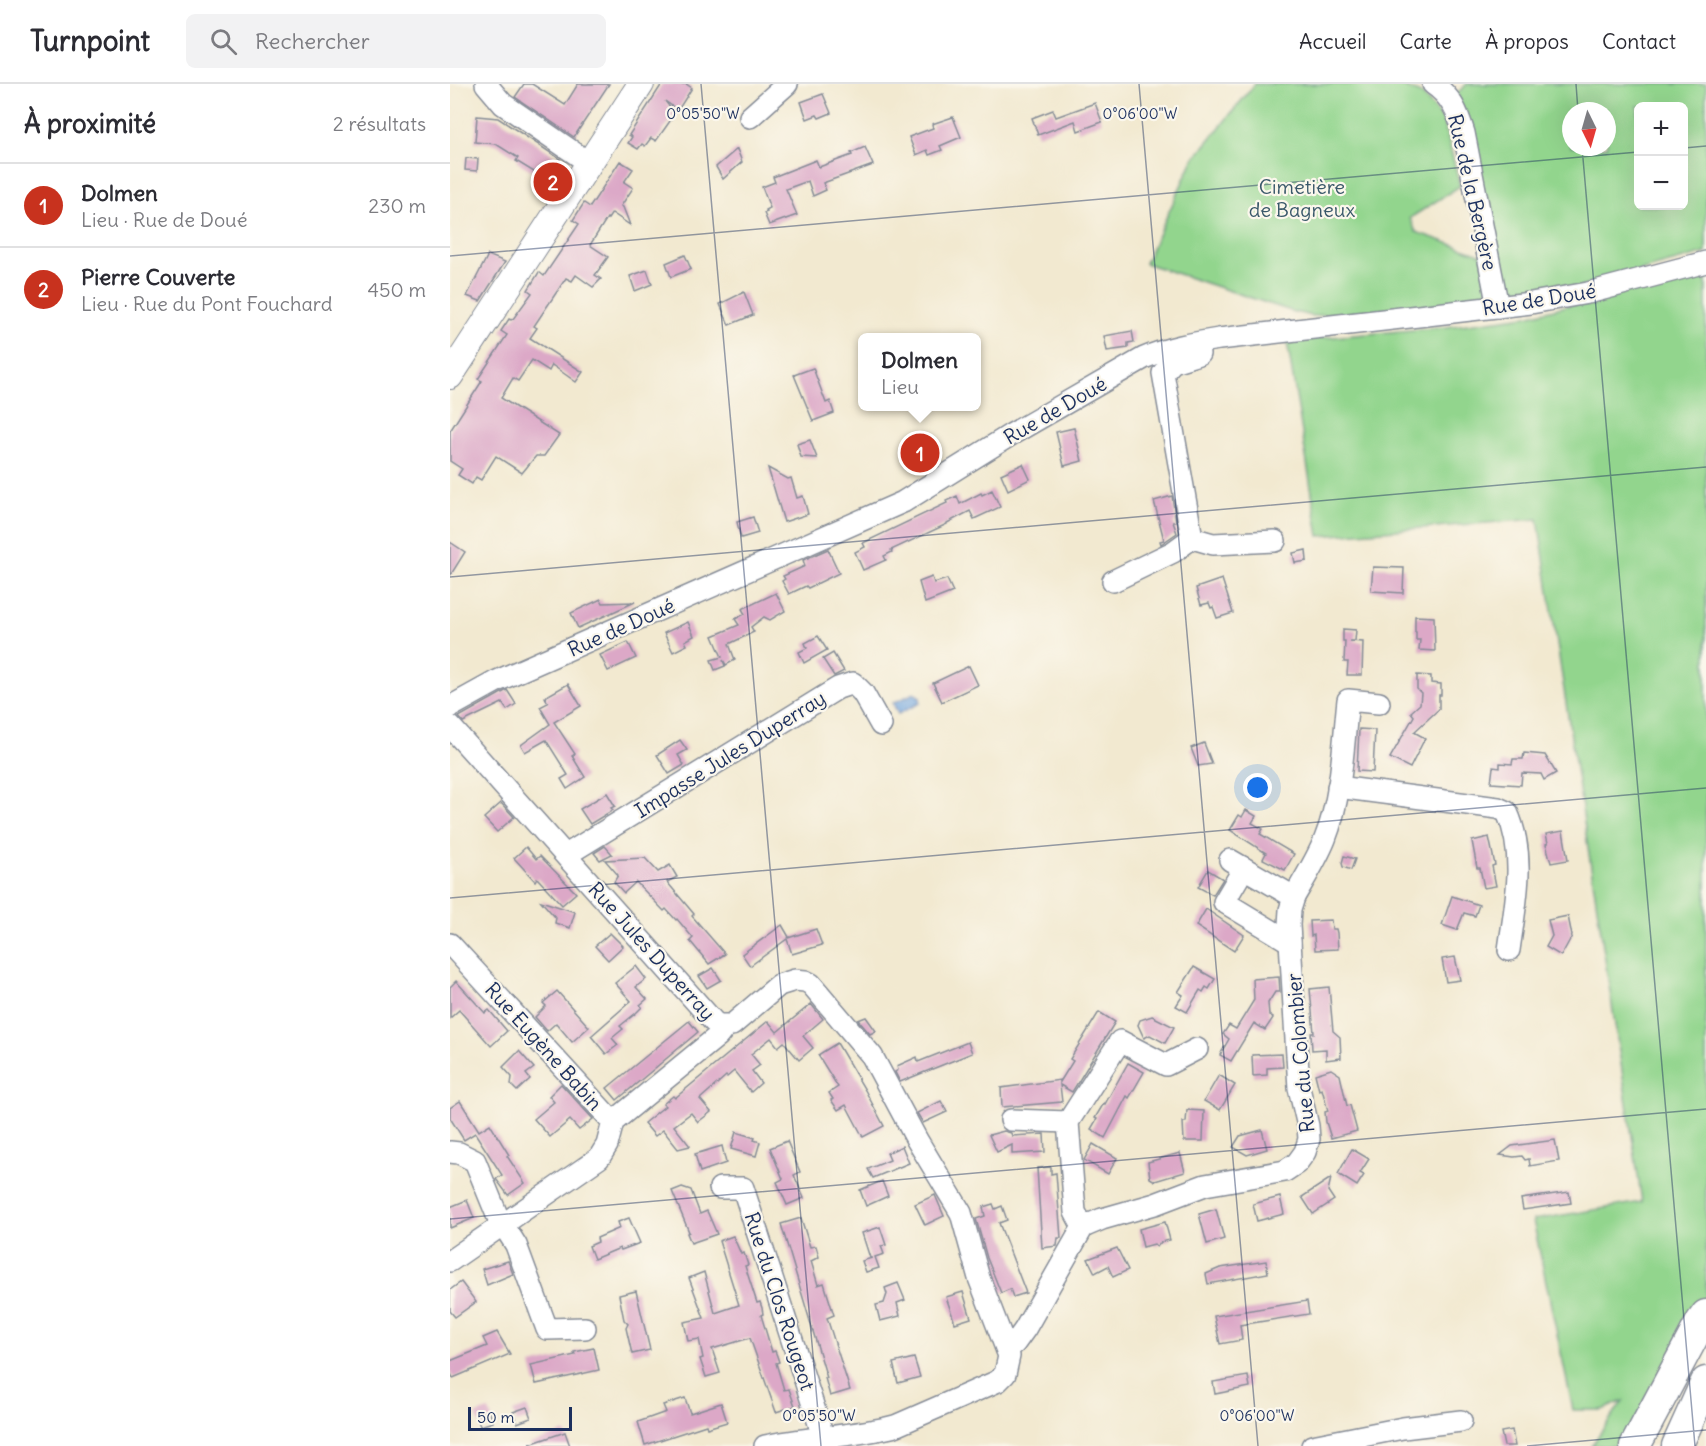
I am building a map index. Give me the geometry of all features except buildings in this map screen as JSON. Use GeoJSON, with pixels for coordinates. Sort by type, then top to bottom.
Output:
{"type":"FeatureCollection","features":[{"type":"Feature","properties":{"kind":"highway"},"geometry":{"type":"LineString","coordinates":[[1635,1446],[1706,1315]]}},
{"type":"Feature","properties":{"kind":"highway"},"geometry":{"type":"LineString","coordinates":[[1655,1446],[1706,1333]]}},
{"type":"Feature","properties":{"kind":"highway"},"geometry":{"type":"LineString","coordinates":[[1677,1446],[1706,1382]]}},
{"type":"Feature","properties":{"kind":"highway"},"geometry":{"type":"LineString","coordinates":[[1695,1446],[1706,1416]]}},
{"type":"Feature","properties":{"kind":"main road"},"geometry":{"type":"LineString","coordinates":[[450,376],[641,84]]}},
{"type":"Feature","properties":{"kind":"street"},"geometry":{"type":"LineString","coordinates":[[486,84],[503,104],[589,163]]}},
{"type":"Feature","properties":{"kind":"street"},"geometry":{"type":"LineString","coordinates":[[750,117],[787,84]]}},
{"type":"Feature","properties":{"kind":"street","name":"Rue de la Bergère"},"geometry":{"type":"LineString","coordinates":[[1433,84],[1447,96],[1454,106],[1462,126],[1498,307]]}},
{"type":"Feature","properties":{"kind":"street","name":"Rue de Doué"},"geometry":{"type":"LineString","coordinates":[[450,707],[497,681],[903,502],[1012,434],[1144,358],[1164,350],[1219,339],[1560,299],[1706,262]]}},
{"type":"Feature","properties":{"kind":"street"},"geometry":{"type":"LineString","coordinates":[[1192,538],[1163,373],[1173,362],[1215,349],[1219,339]]}},
{"type":"Feature","properties":{"kind":"street"},"geometry":{"type":"LineString","coordinates":[[1192,538],[1213,544],[1275,542]]}},
{"type":"Feature","properties":{"kind":"street"},"geometry":{"type":"LineString","coordinates":[[1113,581],[1173,552],[1192,538]]}},
{"type":"Feature","properties":{"kind":"street","name":"Impasse Jules Duperray"},"geometry":{"type":"LineString","coordinates":[[566,855],[838,688],[853,683],[863,693],[881,725]]}},
{"type":"Feature","properties":{"kind":"street"},"geometry":{"type":"LineString","coordinates":[[1290,942],[1224,902],[1237,864],[1294,897],[1315,862],[1326,837],[1338,787],[1348,700],[1379,703]]}},
{"type":"Feature","properties":{"kind":"street","name":"Rue Jules Duperray"},"geometry":{"type":"LineString","coordinates":[[450,726],[709,1018],[719,1025],[726,1026],[738,1022],[779,985],[795,980],[805,981],[818,989],[872,1056],[917,1140],[961,1213],[979,1278],[1007,1349]]}},
{"type":"Feature","properties":{"kind":"street"},"geometry":{"type":"LineString","coordinates":[[1338,787],[1498,808],[1507,812],[1511,821],[1520,874],[1509,951]]}},
{"type":"Feature","properties":{"kind":"street","name":"Rue du Colombier"},"geometry":{"type":"LineString","coordinates":[[1083,1227],[1205,1185],[1285,1171],[1301,1158],[1309,1139],[1299,1088],[1289,917],[1294,897]]}},
{"type":"Feature","properties":{"kind":"street","name":"Rue Eugène Babin"},"geometry":{"type":"LineString","coordinates":[[450,944],[613,1122]]}},
{"type":"Feature","properties":{"kind":"street"},"geometry":{"type":"LineString","coordinates":[[450,1261],[599,1158],[607,1145],[613,1122],[718,1036],[726,1026]]}},
{"type":"Feature","properties":{"kind":"street"},"geometry":{"type":"LineString","coordinates":[[765,1446],[895,1426],[998,1382],[1008,1366],[1007,1349],[1015,1343],[1025,1329],[1083,1227],[1075,1212],[1068,1122],[1120,1041],[1166,1065],[1197,1049]]}},
{"type":"Feature","properties":{"kind":"street"},"geometry":{"type":"LineString","coordinates":[[1011,1120],[1068,1122]]}},
{"type":"Feature","properties":{"kind":"street"},"geometry":{"type":"LineString","coordinates":[[450,1152],[459,1153],[475,1161],[496,1215],[516,1245],[547,1329],[585,1328]]}},
{"type":"Feature","properties":{"kind":"street","name":"Rue du Clos Rougeot"},"geometry":{"type":"LineString","coordinates":[[720,1188],[743,1188],[823,1436]]}},
{"type":"Feature","properties":{"kind":"street"},"geometry":{"type":"LineString","coordinates":[[1312,1446],[1382,1432],[1461,1421]]}},
{"type":"Feature","properties":{"kind":"green space","name":"Cimetière de Bagneux"},"geometry":{"type":"Polygon","coordinates":[[[1255,84],[1398,84],[1423,95],[1443,119],[1460,186],[1410,218],[1416,232],[1483,255],[1488,292],[1481,301],[1313,316],[1294,312],[1145,263],[1193,160],[1255,84]]]}},
{"type":"Feature","properties":{"kind":"green space"},"geometry":{"type":"Polygon","coordinates":[[[1467,84],[1706,84],[1706,253],[1570,290],[1519,297],[1507,291],[1457,93],[1467,84]]]}},
{"type":"Feature","properties":{"kind":"green space"},"geometry":{"type":"Polygon","coordinates":[[[1706,271],[1706,1325],[1663,1398],[1617,1446],[1591,1446],[1623,1401],[1602,1410],[1573,1410],[1533,1220],[1642,1202],[1538,519],[1319,536],[1287,341],[1446,327],[1526,316],[1706,271]]]}},
{"type":"Feature","properties":{"kind":"water"},"geometry":{"type":"Polygon","coordinates":[[[914,693],[920,697],[920,703],[898,714],[893,703],[914,693]]]}},
{"type":"Feature","properties":{"kind":"place","name":"Pierre Couverte"},"geometry":{"type":"Point","coordinates":[553,182]}},
{"type":"Feature","properties":{"kind":"place","name":"Dolmen"},"geometry":{"type":"Point","coordinates":[920,453]}}]}
